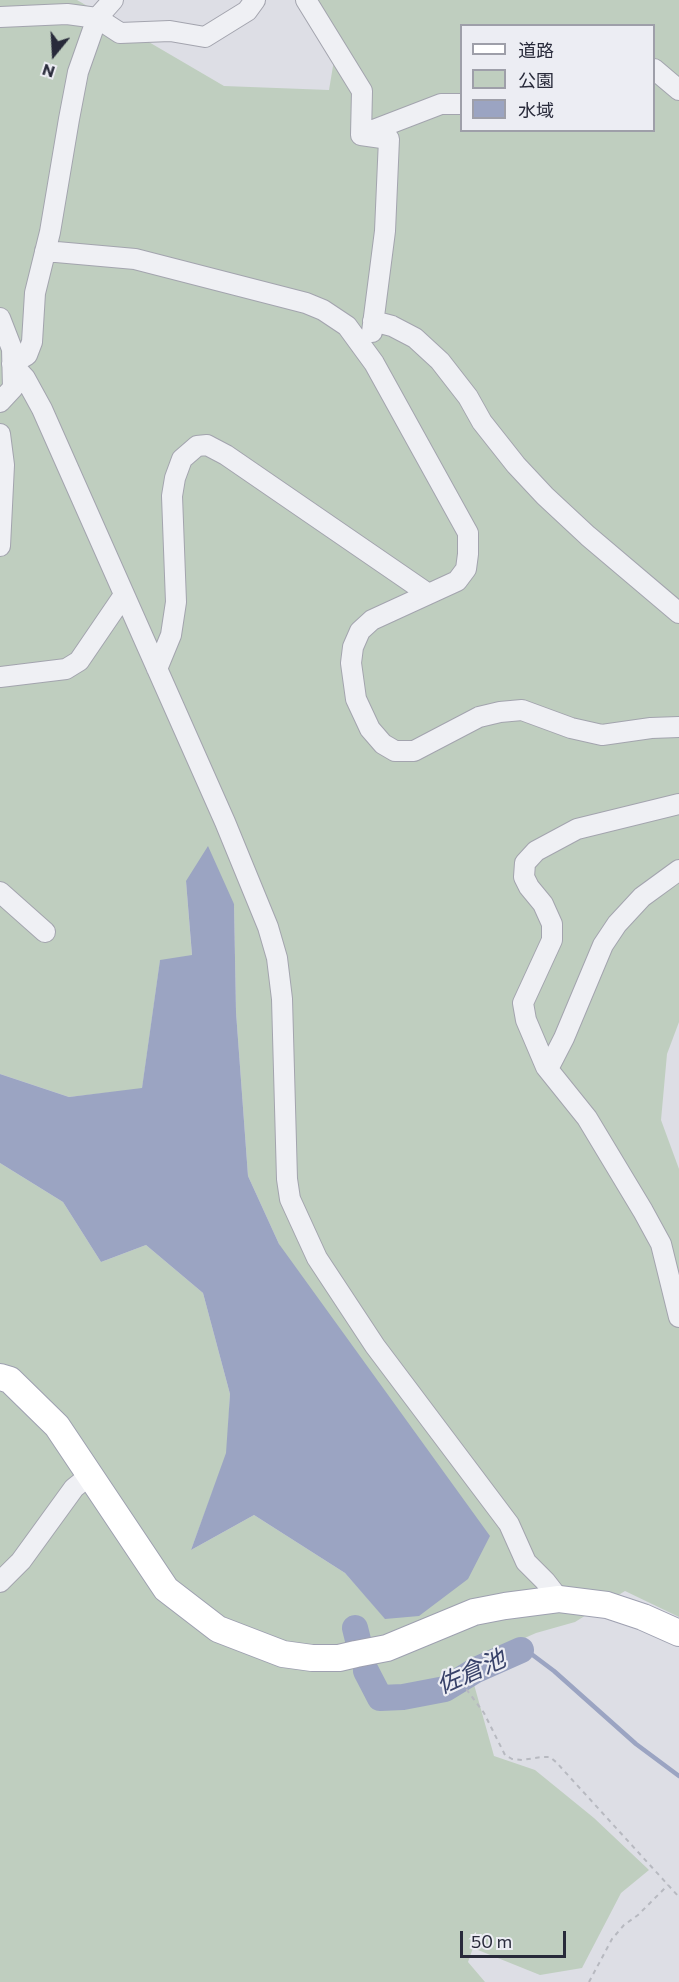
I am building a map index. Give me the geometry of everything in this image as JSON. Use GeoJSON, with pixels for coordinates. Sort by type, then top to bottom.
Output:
{"type":"FeatureCollection","features":[{"type":"Feature","properties":{"kind":"main road"},"geometry":{"type":"LineString","coordinates":[[0,1377],[10,1380],[57,1426],[166,1589],[218,1629],[283,1654],[312,1658],[339,1658],[387,1648],[474,1612],[558,1599],[607,1605],[643,1617],[679,1633]]}},
{"type":"Feature","properties":{"kind":"street"},"geometry":{"type":"LineString","coordinates":[[12,364],[27,356],[32,342],[35,293],[50,232],[78,72],[97,18],[113,0]]}},
{"type":"Feature","properties":{"kind":"street"},"geometry":{"type":"LineString","coordinates":[[0,17],[67,14],[97,18],[120,33],[170,31],[206,37],[247,11],[255,0]]}},
{"type":"Feature","properties":{"kind":"street"},"geometry":{"type":"LineString","coordinates":[[306,0],[362,91],[361,135]]}},
{"type":"Feature","properties":{"kind":"street"},"geometry":{"type":"LineString","coordinates":[[655,70],[679,90]]}},
{"type":"Feature","properties":{"kind":"street"},"geometry":{"type":"LineString","coordinates":[[361,135],[441,104],[460,104]]}},
{"type":"Feature","properties":{"kind":"street"},"geometry":{"type":"LineString","coordinates":[[361,135],[389,139],[385,231],[371,334],[374,363]]}},
{"type":"Feature","properties":{"kind":"street"},"geometry":{"type":"LineString","coordinates":[[45,251],[135,259],[306,303],[323,310],[347,326],[374,363],[468,533],[466,569],[457,580],[372,620],[360,631],[353,647],[351,663],[356,699],[370,729],[383,744],[395,751],[414,751],[479,717],[522,710],[571,728],[602,735],[651,728],[679,727]]}},
{"type":"Feature","properties":{"kind":"street"},"geometry":{"type":"LineString","coordinates":[[0,318],[12,349],[13,388],[0,402]]}},
{"type":"Feature","properties":{"kind":"street"},"geometry":{"type":"LineString","coordinates":[[373,321],[392,326],[415,338],[440,361],[468,398],[482,422],[523,473],[588,536],[679,613]]}},
{"type":"Feature","properties":{"kind":"street"},"geometry":{"type":"LineString","coordinates":[[12,364],[25,378],[42,409],[234,843],[268,927],[277,958],[282,999],[287,1179],[290,1199],[317,1257],[375,1346],[509,1524],[526,1562],[545,1581],[558,1599]]}},
{"type":"Feature","properties":{"kind":"street"},"geometry":{"type":"LineString","coordinates":[[0,434],[4,465],[0,546]]}},
{"type":"Feature","properties":{"kind":"street"},"geometry":{"type":"LineString","coordinates":[[157,669],[171,635],[176,602],[172,496],[175,478],[182,459],[197,446],[207,445],[226,455],[427,593]]}},
{"type":"Feature","properties":{"kind":"street"},"geometry":{"type":"LineString","coordinates":[[0,677],[66,669],[78,661],[124,594]]}},
{"type":"Feature","properties":{"kind":"street"},"geometry":{"type":"LineString","coordinates":[[679,804],[577,829],[536,851],[525,863],[525,877],[529,887],[543,904],[552,924],[552,940],[523,1003],[526,1020],[548,1069],[586,1118],[661,1244],[679,1317]]}},
{"type":"Feature","properties":{"kind":"street"},"geometry":{"type":"LineString","coordinates":[[548,1069],[564,1038],[603,945],[617,924],[642,897],[679,870]]}},
{"type":"Feature","properties":{"kind":"street"},"geometry":{"type":"LineString","coordinates":[[0,892],[45,932]]}},
{"type":"Feature","properties":{"kind":"street"},"geometry":{"type":"LineString","coordinates":[[0,1582],[21,1561],[74,1488],[89,1476]]}},
{"type":"Feature","properties":{"kind":"path"},"geometry":{"type":"LineString","coordinates":[[461,1682],[484,1713],[505,1755],[512,1759],[522,1760],[550,1757],[679,1897]]}},
{"type":"Feature","properties":{"kind":"path"},"geometry":{"type":"LineString","coordinates":[[589,1982],[612,1939],[624,1924],[638,1914],[668,1885]]}},
{"type":"Feature","properties":{"kind":"green space"},"geometry":{"type":"Polygon","coordinates":[[[0,0],[77,0],[224,86],[329,90],[336,48],[317,0],[679,0],[679,1022],[667,1054],[661,1120],[679,1169],[679,1617],[625,1591],[575,1622],[536,1633],[468,1663],[494,1756],[535,1770],[594,1818],[649,1870],[621,1893],[582,1968],[540,1975],[473,1948],[468,1962],[485,1982],[0,1982],[0,1163],[63,1202],[101,1262],[146,1245],[203,1293],[230,1394],[227,1453],[191,1550],[254,1515],[345,1573],[385,1618],[279,1244],[248,1176],[236,1012],[234,904],[186,881],[192,956],[160,961],[142,1089],[69,1097],[0,1074],[0,0]]]}},
{"type":"Feature","properties":{"kind":"water"},"geometry":{"type":"Polygon","coordinates":[[[208,846],[234,904],[236,1012],[248,1176],[279,1244],[490,1536],[468,1579],[419,1616],[385,1619],[345,1573],[254,1515],[191,1550],[226,1453],[230,1394],[203,1293],[146,1245],[101,1262],[63,1202],[0,1163],[0,1074],[69,1097],[142,1088],[160,960],[192,955],[186,881],[208,846]]]}},
{"type":"Feature","properties":{"kind":"waterway","name":"佐倉池"},"geometry":{"type":"LineString","coordinates":[[355,1628],[359,1644]]}},
{"type":"Feature","properties":{"kind":"waterway"},"geometry":{"type":"LineString","coordinates":[[521,1650],[526,1650],[554,1671],[636,1744],[679,1776]]}},
{"type":"Feature","properties":{"kind":"waterway","name":"佐倉池"},"geometry":{"type":"LineString","coordinates":[[366,1671],[380,1698],[403,1697],[445,1689],[476,1670],[521,1650]]}}]}
